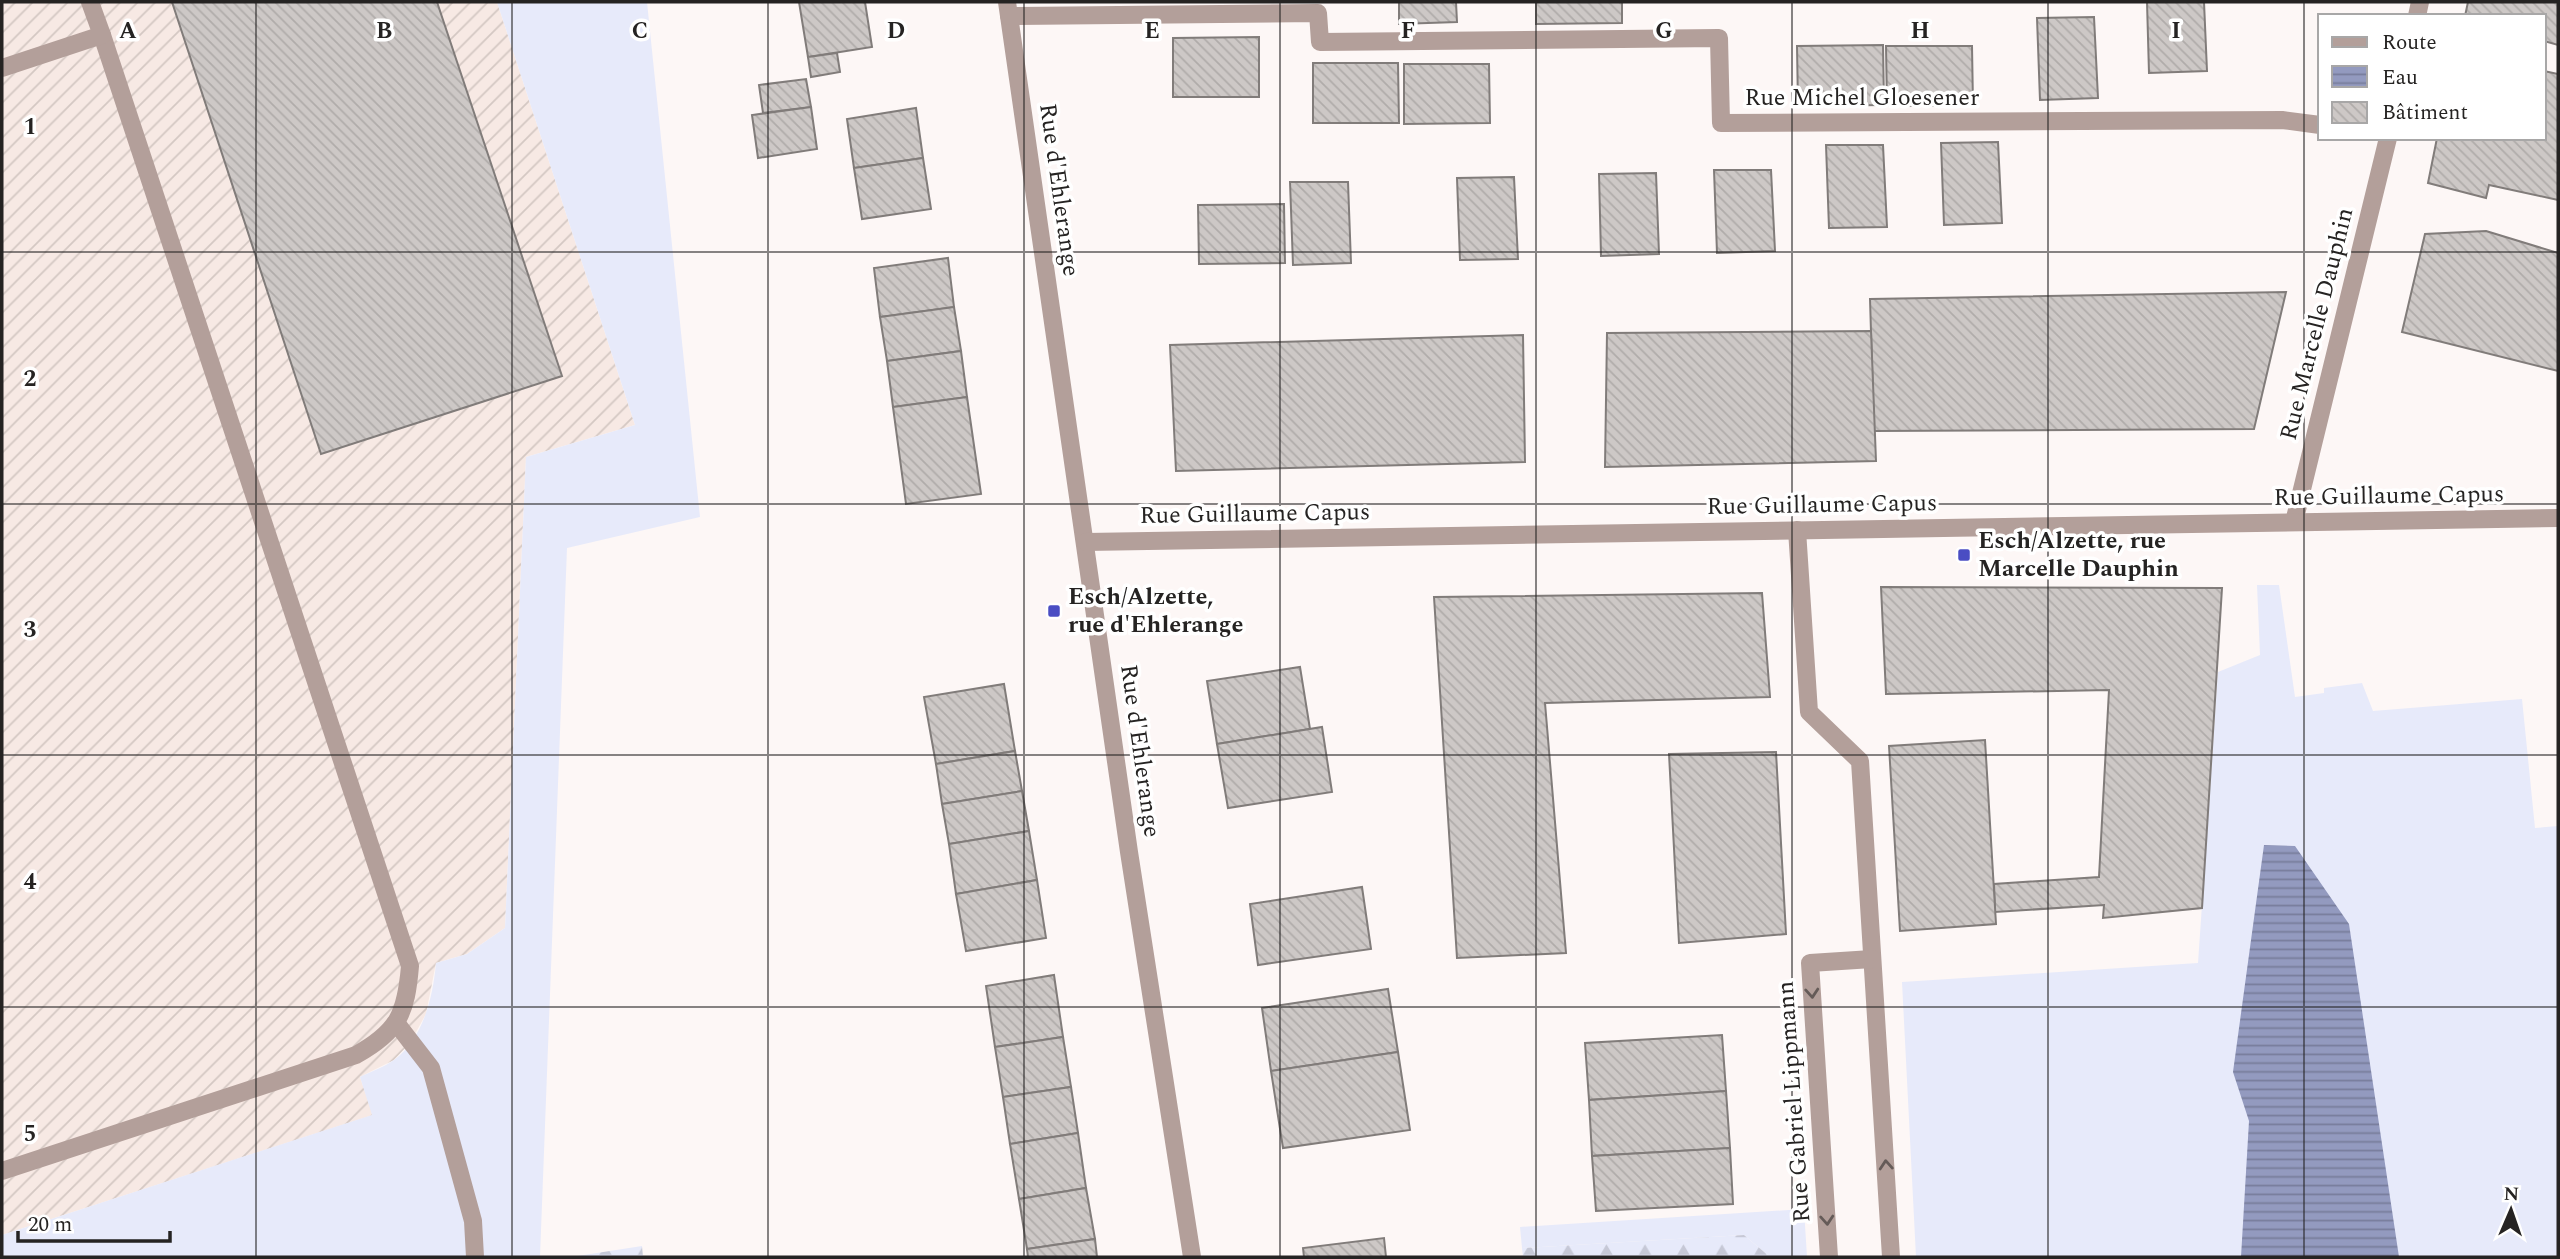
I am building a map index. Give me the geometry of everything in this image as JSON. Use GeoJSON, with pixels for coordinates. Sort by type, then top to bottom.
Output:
{"type":"FeatureCollection","features":[{"type":"Feature","properties":{"kind":"street"},"geometry":{"type":"LineString","coordinates":[[2,1171],[356,1055],[379,1042],[397,1024],[408,995],[410,966],[90,2]]}},
{"type":"Feature","properties":{"kind":"street","name":"Rue Michel Gloesener"},"geometry":{"type":"LineString","coordinates":[[1008,9],[1318,13],[1320,42],[1719,38],[1721,123],[2282,120],[2318,125]]}},
{"type":"Feature","properties":{"kind":"street","name":"Rue d'Ehlerange"},"geometry":{"type":"LineString","coordinates":[[1008,9],[1129,852],[1192,1257]]}},
{"type":"Feature","properties":{"kind":"street"},"geometry":{"type":"LineString","coordinates":[[2,68],[102,35]]}},
{"type":"Feature","properties":{"kind":"street","name":"Rue Marcelle Dauphin"},"geometry":{"type":"LineString","coordinates":[[2294,522],[2388,140]]}},
{"type":"Feature","properties":{"kind":"street","name":"Rue Guillaume Capus"},"geometry":{"type":"LineString","coordinates":[[1086,542],[2558,517]]}},
{"type":"Feature","properties":{"kind":"street"},"geometry":{"type":"LineString","coordinates":[[1797,530],[1809,712],[1860,761],[1891,1257]]}},
{"type":"Feature","properties":{"kind":"street","name":"Rue Gabriel Lippmann"},"geometry":{"type":"LineString","coordinates":[[1829,1257],[1810,963],[1872,959]]}},
{"type":"Feature","properties":{"kind":"street"},"geometry":{"type":"LineString","coordinates":[[397,1024],[431,1068],[473,1221],[475,1257]]}},
{"type":"Feature","properties":{"kind":"shaded area"},"geometry":{"type":"Polygon","coordinates":[[[2,2],[497,2],[635,425],[526,457],[505,928],[467,954],[436,963],[426,1014],[410,1043],[394,1060],[360,1077],[373,1115],[2,1235],[2,2]]]}},
{"type":"Feature","properties":{"kind":"green space"},"geometry":{"type":"Polygon","coordinates":[[[497,2],[647,2],[700,517],[567,548],[540,1257],[2,1257],[2,1235],[372,1115],[360,1077],[394,1060],[412,1041],[429,1003],[436,963],[467,954],[505,928],[526,457],[635,425],[497,2]]]}},
{"type":"Feature","properties":{"kind":"green space"},"geometry":{"type":"Polygon","coordinates":[[[2257,585],[2279,585],[2295,697],[2324,693],[2324,688],[2362,683],[2373,711],[2522,699],[2535,828],[2558,826],[2558,1257],[1916,1257],[1902,982],[2198,963],[2218,672],[2260,655],[2257,585]]]}},
{"type":"Feature","properties":{"kind":"green space"},"geometry":{"type":"Polygon","coordinates":[[[1804,1209],[1807,1257],[1770,1257],[1744,1235],[1522,1248],[1520,1227],[1804,1209]]]}},
{"type":"Feature","properties":{"kind":"green space"},"geometry":{"type":"Polygon","coordinates":[[[1744,1235],[1770,1257],[1523,1257],[1522,1248],[1744,1235]]]}},
{"type":"Feature","properties":{"kind":"green space"},"geometry":{"type":"Polygon","coordinates":[[[642,1246],[643,1257],[571,1257],[642,1246]]]}},
{"type":"Feature","properties":{"kind":"water"},"geometry":{"type":"Polygon","coordinates":[[[2264,845],[2295,846],[2349,924],[2399,1257],[2241,1257],[2249,1121],[2233,1072],[2264,845]]]}},
{"type":"Feature","properties":{"kind":"building"},"geometry":{"type":"Polygon","coordinates":[[[172,2],[437,2],[562,376],[321,454],[172,2]]]}},
{"type":"Feature","properties":{"kind":"building"},"geometry":{"type":"Polygon","coordinates":[[[799,2],[865,2],[872,47],[808,57],[799,2]]]}},
{"type":"Feature","properties":{"kind":"building"},"geometry":{"type":"Polygon","coordinates":[[[1399,2],[1456,2],[1457,22],[1399,24],[1399,2]]]}},
{"type":"Feature","properties":{"kind":"building"},"geometry":{"type":"Polygon","coordinates":[[[1536,2],[1622,2],[1622,23],[1536,24],[1536,2]]]}},
{"type":"Feature","properties":{"kind":"building"},"geometry":{"type":"Polygon","coordinates":[[[2147,2],[2204,2],[2207,71],[2149,73],[2147,2]]]}},
{"type":"Feature","properties":{"kind":"building"},"geometry":{"type":"Polygon","coordinates":[[[2468,2],[2558,2],[2558,45],[2546,42],[2546,14],[2465,14],[2468,2]]]}},
{"type":"Feature","properties":{"kind":"building"},"geometry":{"type":"Polygon","coordinates":[[[2094,17],[2098,98],[2040,100],[2037,18],[2094,17]]]}},
{"type":"Feature","properties":{"kind":"building"},"geometry":{"type":"Polygon","coordinates":[[[1259,37],[1259,97],[1173,97],[1173,38],[1259,37]]]}},
{"type":"Feature","properties":{"kind":"building"},"geometry":{"type":"Polygon","coordinates":[[[1883,45],[1884,105],[1798,106],[1797,46],[1883,45]]]}},
{"type":"Feature","properties":{"kind":"building"},"geometry":{"type":"Polygon","coordinates":[[[1886,46],[1972,46],[1973,105],[1887,106],[1886,46]]]}},
{"type":"Feature","properties":{"kind":"building"},"geometry":{"type":"Polygon","coordinates":[[[837,53],[840,72],[811,77],[808,57],[837,53]]]}},
{"type":"Feature","properties":{"kind":"building"},"geometry":{"type":"Polygon","coordinates":[[[1313,63],[1398,63],[1399,123],[1313,123],[1313,63]]]}},
{"type":"Feature","properties":{"kind":"building"},"geometry":{"type":"Polygon","coordinates":[[[1404,64],[1489,64],[1490,123],[1404,124],[1404,64]]]}},
{"type":"Feature","properties":{"kind":"building"},"geometry":{"type":"Polygon","coordinates":[[[2546,71],[2558,74],[2558,200],[2489,185],[2486,198],[2428,183],[2437,140],[2546,140],[2546,71]]]}},
{"type":"Feature","properties":{"kind":"building"},"geometry":{"type":"Polygon","coordinates":[[[806,79],[811,107],[763,113],[759,85],[806,79]]]}},
{"type":"Feature","properties":{"kind":"building"},"geometry":{"type":"Polygon","coordinates":[[[811,107],[817,149],[758,158],[752,115],[811,107]]]}},
{"type":"Feature","properties":{"kind":"building"},"geometry":{"type":"Polygon","coordinates":[[[916,108],[923,158],[854,168],[847,119],[916,108]]]}},
{"type":"Feature","properties":{"kind":"building"},"geometry":{"type":"Polygon","coordinates":[[[1998,142],[2002,223],[1944,225],[1941,143],[1998,142]]]}},
{"type":"Feature","properties":{"kind":"building"},"geometry":{"type":"Polygon","coordinates":[[[1826,145],[1883,145],[1887,227],[1829,228],[1826,145]]]}},
{"type":"Feature","properties":{"kind":"building"},"geometry":{"type":"Polygon","coordinates":[[[923,158],[931,209],[862,219],[854,168],[923,158]]]}},
{"type":"Feature","properties":{"kind":"building"},"geometry":{"type":"Polygon","coordinates":[[[1714,170],[1771,170],[1775,251],[1717,253],[1714,170]]]}},
{"type":"Feature","properties":{"kind":"building"},"geometry":{"type":"Polygon","coordinates":[[[1656,173],[1659,254],[1601,256],[1599,174],[1656,173]]]}},
{"type":"Feature","properties":{"kind":"building"},"geometry":{"type":"Polygon","coordinates":[[[1514,177],[1518,259],[1460,260],[1457,178],[1514,177]]]}},
{"type":"Feature","properties":{"kind":"building"},"geometry":{"type":"Polygon","coordinates":[[[1290,182],[1348,182],[1351,263],[1293,265],[1290,182]]]}},
{"type":"Feature","properties":{"kind":"building"},"geometry":{"type":"Polygon","coordinates":[[[1284,204],[1285,263],[1199,264],[1198,205],[1284,204]]]}},
{"type":"Feature","properties":{"kind":"building"},"geometry":{"type":"Polygon","coordinates":[[[2486,231],[2558,253],[2558,371],[2402,332],[2425,234],[2486,231]]]}},
{"type":"Feature","properties":{"kind":"building"},"geometry":{"type":"Polygon","coordinates":[[[948,258],[954,307],[880,317],[874,268],[948,258]]]}},
{"type":"Feature","properties":{"kind":"building"},"geometry":{"type":"Polygon","coordinates":[[[2286,292],[2254,429],[1874,431],[1870,299],[2286,292]]]}},
{"type":"Feature","properties":{"kind":"building"},"geometry":{"type":"Polygon","coordinates":[[[954,307],[961,351],[887,361],[880,317],[954,307]]]}},
{"type":"Feature","properties":{"kind":"building"},"geometry":{"type":"Polygon","coordinates":[[[1871,331],[1876,461],[1605,467],[1607,333],[1871,331]]]}},
{"type":"Feature","properties":{"kind":"building"},"geometry":{"type":"Polygon","coordinates":[[[1523,335],[1525,462],[1176,471],[1170,345],[1523,335]]]}},
{"type":"Feature","properties":{"kind":"building"},"geometry":{"type":"Polygon","coordinates":[[[961,351],[967,397],[893,407],[887,361],[961,351]]]}},
{"type":"Feature","properties":{"kind":"building"},"geometry":{"type":"Polygon","coordinates":[[[967,397],[981,494],[906,504],[893,407],[967,397]]]}},
{"type":"Feature","properties":{"kind":"building"},"geometry":{"type":"Polygon","coordinates":[[[1881,587],[2222,588],[2202,908],[2103,918],[2104,905],[1995,912],[1994,884],[2099,877],[2109,690],[1886,694],[1881,587]]]}},
{"type":"Feature","properties":{"kind":"building"},"geometry":{"type":"Polygon","coordinates":[[[1762,593],[1770,697],[1545,703],[1566,953],[1457,958],[1434,597],[1762,593]]]}},
{"type":"Feature","properties":{"kind":"building"},"geometry":{"type":"Polygon","coordinates":[[[1300,667],[1310,729],[1217,744],[1207,681],[1300,667]]]}},
{"type":"Feature","properties":{"kind":"building"},"geometry":{"type":"Polygon","coordinates":[[[1004,684],[1015,751],[936,764],[924,697],[1004,684]]]}},
{"type":"Feature","properties":{"kind":"building"},"geometry":{"type":"Polygon","coordinates":[[[1322,727],[1332,792],[1228,808],[1217,744],[1322,727]]]}},
{"type":"Feature","properties":{"kind":"building"},"geometry":{"type":"Polygon","coordinates":[[[1985,740],[1996,924],[1900,931],[1889,746],[1985,740]]]}},
{"type":"Feature","properties":{"kind":"building"},"geometry":{"type":"Polygon","coordinates":[[[1015,751],[1022,791],[942,804],[936,764],[1015,751]]]}},
{"type":"Feature","properties":{"kind":"building"},"geometry":{"type":"Polygon","coordinates":[[[1776,752],[1786,934],[1679,943],[1669,754],[1776,752]]]}},
{"type":"Feature","properties":{"kind":"building"},"geometry":{"type":"Polygon","coordinates":[[[1022,791],[1029,831],[949,844],[942,804],[1022,791]]]}},
{"type":"Feature","properties":{"kind":"building"},"geometry":{"type":"Polygon","coordinates":[[[1029,831],[1037,880],[956,894],[949,844],[1029,831]]]}},
{"type":"Feature","properties":{"kind":"building"},"geometry":{"type":"Polygon","coordinates":[[[1037,880],[1046,938],[966,951],[956,894],[1037,880]]]}},
{"type":"Feature","properties":{"kind":"building"},"geometry":{"type":"Polygon","coordinates":[[[1362,887],[1371,949],[1258,965],[1250,904],[1362,887]]]}},
{"type":"Feature","properties":{"kind":"building"},"geometry":{"type":"Polygon","coordinates":[[[1054,975],[1063,1037],[995,1047],[986,986],[1054,975]]]}},
{"type":"Feature","properties":{"kind":"building"},"geometry":{"type":"Polygon","coordinates":[[[1388,989],[1398,1052],[1271,1071],[1262,1008],[1388,989]]]}},
{"type":"Feature","properties":{"kind":"building"},"geometry":{"type":"Polygon","coordinates":[[[1722,1035],[1726,1091],[1589,1100],[1585,1043],[1722,1035]]]}},
{"type":"Feature","properties":{"kind":"building"},"geometry":{"type":"Polygon","coordinates":[[[1063,1037],[1071,1087],[1003,1097],[995,1047],[1063,1037]]]}},
{"type":"Feature","properties":{"kind":"building"},"geometry":{"type":"Polygon","coordinates":[[[1398,1052],[1410,1130],[1283,1148],[1271,1071],[1398,1052]]]}},
{"type":"Feature","properties":{"kind":"building"},"geometry":{"type":"Polygon","coordinates":[[[1071,1087],[1078,1133],[1010,1144],[1003,1097],[1071,1087]]]}},
{"type":"Feature","properties":{"kind":"building"},"geometry":{"type":"Polygon","coordinates":[[[1726,1091],[1730,1148],[1592,1156],[1589,1100],[1726,1091]]]}},
{"type":"Feature","properties":{"kind":"building"},"geometry":{"type":"Polygon","coordinates":[[[1078,1133],[1086,1188],[1019,1199],[1010,1144],[1078,1133]]]}},
{"type":"Feature","properties":{"kind":"building"},"geometry":{"type":"Polygon","coordinates":[[[1730,1148],[1733,1204],[1596,1211],[1592,1156],[1730,1148]]]}},
{"type":"Feature","properties":{"kind":"building"},"geometry":{"type":"Polygon","coordinates":[[[1086,1188],[1095,1239],[1027,1249],[1019,1199],[1086,1188]]]}},
{"type":"Feature","properties":{"kind":"building"},"geometry":{"type":"Polygon","coordinates":[[[1384,1238],[1386,1257],[1304,1257],[1303,1248],[1384,1238]]]}},
{"type":"Feature","properties":{"kind":"building"},"geometry":{"type":"Polygon","coordinates":[[[1095,1239],[1097,1257],[1028,1257],[1027,1249],[1095,1239]]]}},
{"type":"Feature","properties":{"kind":"place","name":"Esch/Alzette, rue Marcelle Dauphin"},"geometry":{"type":"Point","coordinates":[1964,555]}},
{"type":"Feature","properties":{"kind":"place","name":"Esch/Alzette, rue d'Ehlerange"},"geometry":{"type":"Point","coordinates":[1054,611]}}]}
